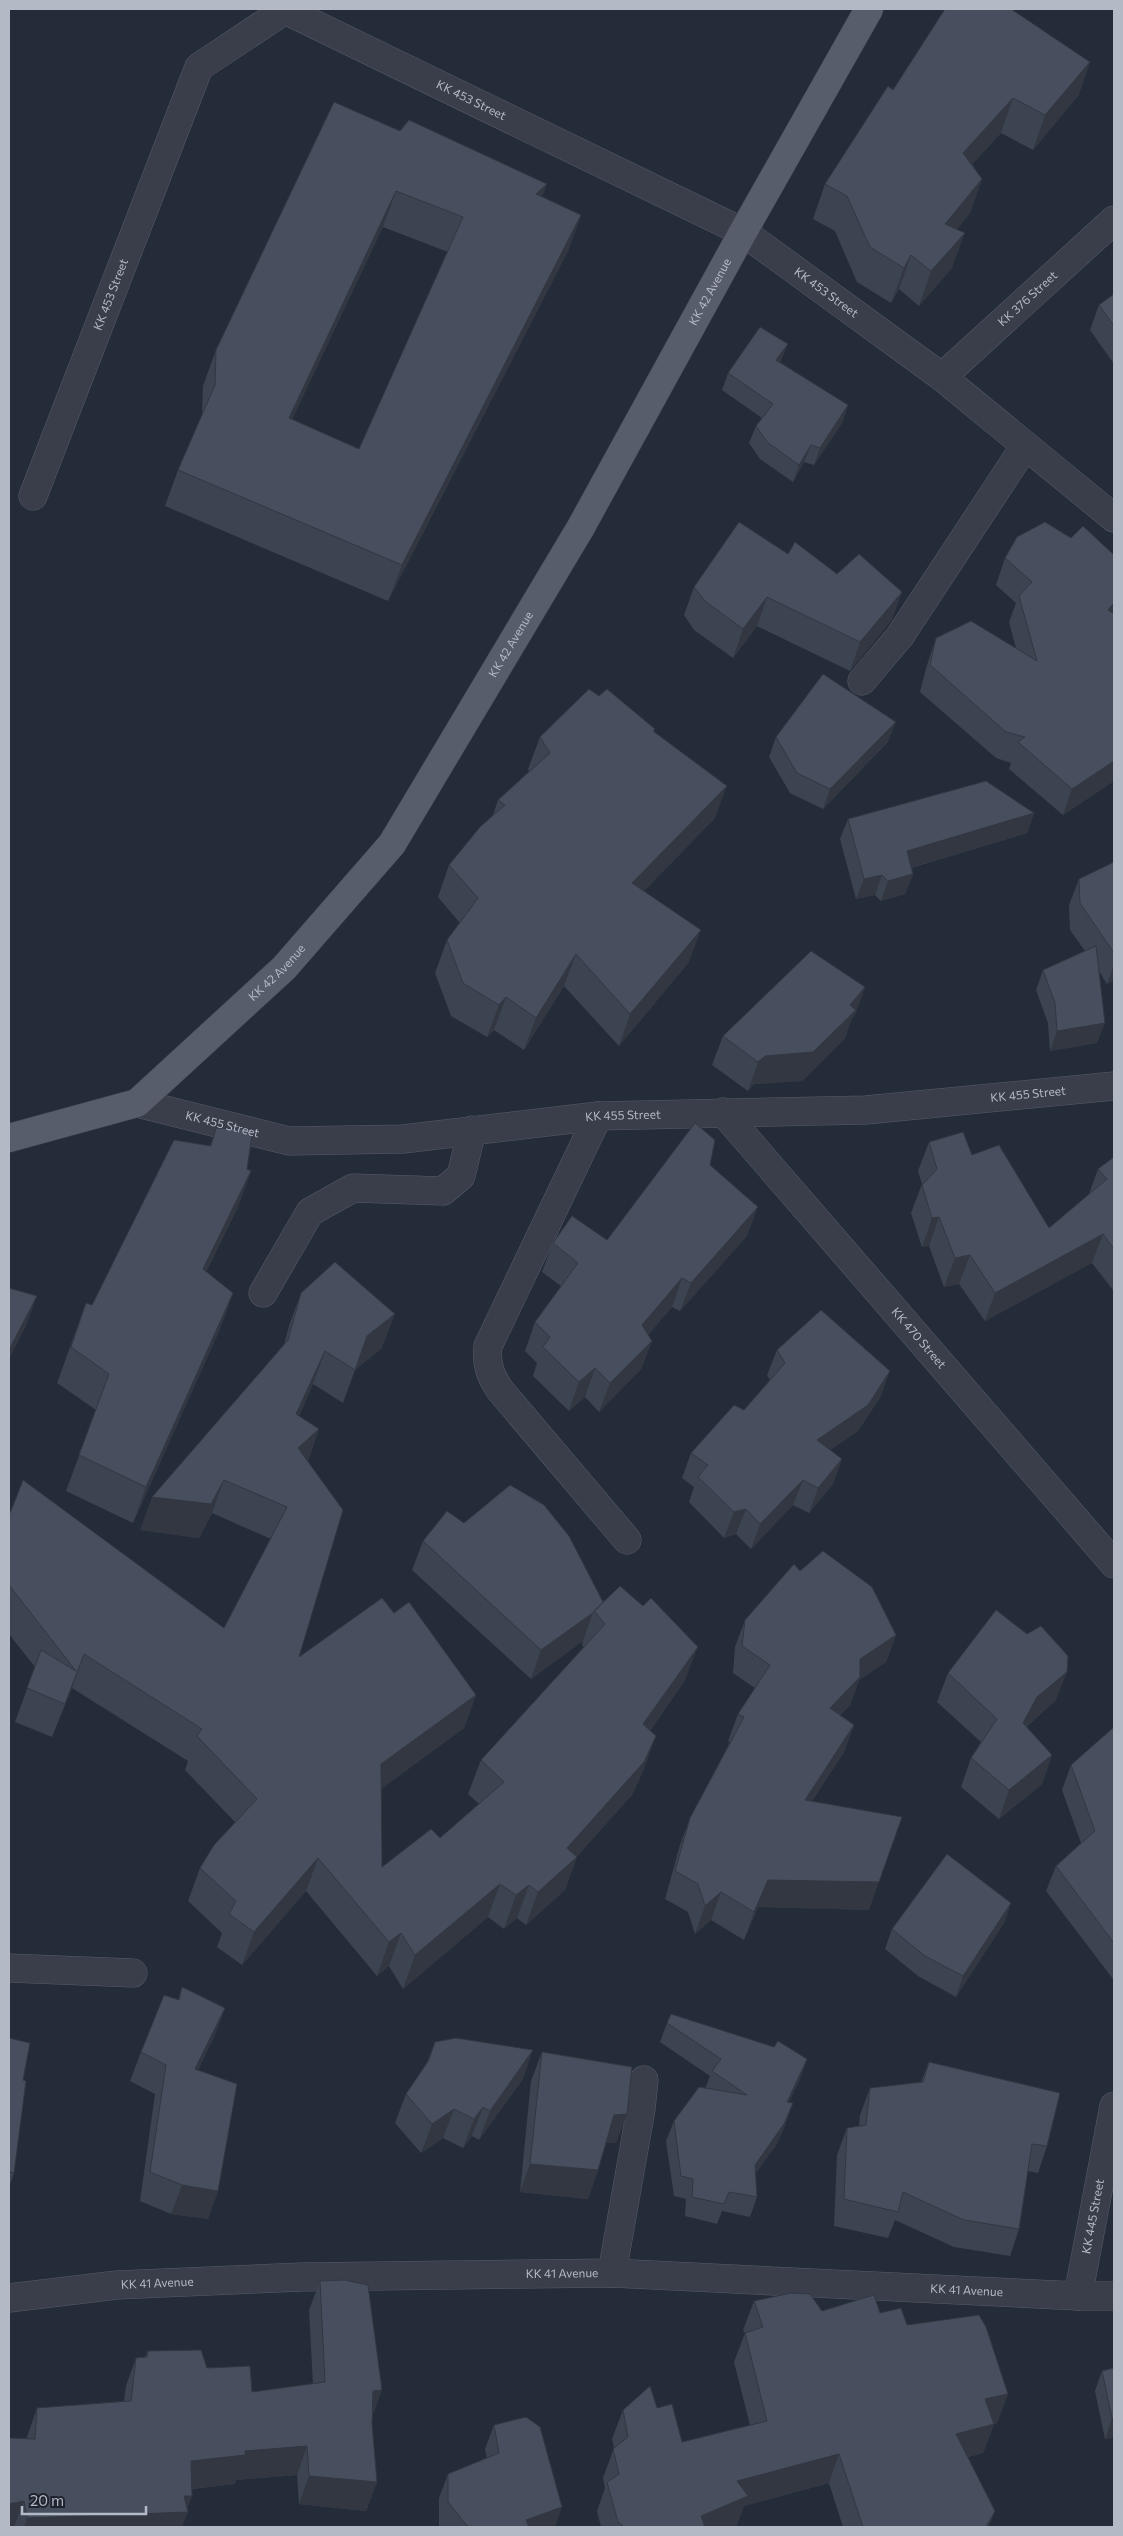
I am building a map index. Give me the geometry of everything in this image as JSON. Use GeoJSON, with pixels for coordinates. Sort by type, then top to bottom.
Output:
{"type":"FeatureCollection","features":[{"type":"Feature","properties":{"kind":"main road","name":"KK 42 Avenue"},"geometry":{"type":"LineString","coordinates":[[9,1138],[137,1102],[284,968],[392,844],[582,527],[743,232],[869,9]]}},
{"type":"Feature","properties":{"kind":"street","name":"KK 453 Street"},"geometry":{"type":"LineString","coordinates":[[33,496],[199,67],[285,9],[743,232],[942,377],[1114,518]]}},
{"type":"Feature","properties":{"kind":"street","name":"KK 376 Street"},"geometry":{"type":"LineString","coordinates":[[942,377],[1114,220]]}},
{"type":"Feature","properties":{"kind":"street"},"geometry":{"type":"LineString","coordinates":[[862,681],[900,636],[1025,446]]}},
{"type":"Feature","properties":{"kind":"street","name":"KK 455 Street"},"geometry":{"type":"LineString","coordinates":[[137,1102],[289,1141],[403,1139],[598,1116],[866,1110],[1114,1086]]}},
{"type":"Feature","properties":{"kind":"street","name":"KK 470 Street"},"geometry":{"type":"LineString","coordinates":[[723,1112],[1114,1564]]}},
{"type":"Feature","properties":{"kind":"street"},"geometry":{"type":"LineString","coordinates":[[598,1116],[488,1346],[486,1358],[489,1373],[500,1390],[627,1540]]}},
{"type":"Feature","properties":{"kind":"street"},"geometry":{"type":"LineString","coordinates":[[263,1293],[310,1212],[353,1188],[443,1191],[461,1176],[472,1130]]}},
{"type":"Feature","properties":{"kind":"street"},"geometry":{"type":"LineString","coordinates":[[9,1968],[133,1974]]}},
{"type":"Feature","properties":{"kind":"street"},"geometry":{"type":"LineString","coordinates":[[612,2273],[641,2110],[644,2080]]}},
{"type":"Feature","properties":{"kind":"street","name":"KK 445 Street"},"geometry":{"type":"LineString","coordinates":[[1078,2296],[1114,2106]]}},
{"type":"Feature","properties":{"kind":"street","name":"KK 41 Avenue"},"geometry":{"type":"LineString","coordinates":[[9,2298],[117,2286],[302,2277],[612,2273],[1078,2296],[1114,2296]]}},
{"type":"Feature","properties":{"kind":"building"},"geometry":{"type":"Polygon","coordinates":[[[945,9],[1011,9],[1090,62],[1045,115],[1013,98],[963,153],[982,179],[945,224],[965,233],[931,271],[911,255],[904,268],[870,247],[847,196],[825,184],[888,86],[893,90],[945,9]]]}},
{"type":"Feature","properties":{"kind":"building"},"geometry":{"type":"Polygon","coordinates":[[[334,102],[400,131],[409,120],[547,184],[536,194],[581,215],[402,565],[178,470],[215,385],[216,350],[334,102]],[[396,191],[289,418],[359,449],[463,217],[396,191]]]}},
{"type":"Feature","properties":{"kind":"building"},"geometry":{"type":"Polygon","coordinates":[[[1114,294],[1114,326],[1099,305],[1114,294]]]}},
{"type":"Feature","properties":{"kind":"building"},"geometry":{"type":"Polygon","coordinates":[[[760,327],[788,344],[776,360],[848,405],[820,448],[811,445],[799,465],[767,442],[756,426],[773,404],[728,373],[760,327]]]}},
{"type":"Feature","properties":{"kind":"building"},"geometry":{"type":"Polygon","coordinates":[[[739,522],[788,554],[795,542],[837,574],[859,554],[902,592],[860,642],[767,597],[743,629],[705,601],[694,587],[739,522]]]}},
{"type":"Feature","properties":{"kind":"building"},"geometry":{"type":"Polygon","coordinates":[[[1045,522],[1071,538],[1083,526],[1114,555],[1114,603],[1108,610],[1114,614],[1114,761],[1072,789],[1018,742],[1025,737],[1006,732],[930,665],[936,638],[971,621],[1037,661],[1019,596],[1032,582],[1005,558],[1017,537],[1045,522]]]}},
{"type":"Feature","properties":{"kind":"building"},"geometry":{"type":"Polygon","coordinates":[[[823,674],[896,722],[830,789],[797,773],[776,737],[823,674]]]}},
{"type":"Feature","properties":{"kind":"building"},"geometry":{"type":"Polygon","coordinates":[[[589,689],[599,696],[607,689],[655,729],[653,731],[727,786],[632,883],[701,930],[630,1014],[576,954],[536,1018],[506,997],[499,1005],[463,983],[447,940],[478,898],[449,865],[480,827],[505,805],[498,800],[550,753],[540,737],[589,689]]]}},
{"type":"Feature","properties":{"kind":"building"},"geometry":{"type":"Polygon","coordinates":[[[986,781],[1034,813],[907,851],[913,874],[888,881],[882,875],[864,879],[848,819],[986,781]]]}},
{"type":"Feature","properties":{"kind":"building"},"geometry":{"type":"Polygon","coordinates":[[[1114,862],[1114,953],[1080,903],[1079,879],[1114,862]]]}},
{"type":"Feature","properties":{"kind":"building"},"geometry":{"type":"Polygon","coordinates":[[[1096,946],[1105,1023],[1057,1031],[1055,1003],[1043,970],[1096,946]]]}},
{"type":"Feature","properties":{"kind":"building"},"geometry":{"type":"Polygon","coordinates":[[[811,951],[865,987],[850,1005],[856,1010],[813,1052],[765,1056],[758,1062],[723,1036],[811,951]]]}},
{"type":"Feature","properties":{"kind":"building"},"geometry":{"type":"Polygon","coordinates":[[[695,1123],[715,1140],[710,1165],[758,1207],[691,1283],[682,1278],[642,1325],[652,1341],[610,1383],[595,1368],[579,1382],[543,1347],[550,1337],[535,1322],[578,1263],[553,1243],[572,1216],[607,1240],[695,1123]]]}},
{"type":"Feature","properties":{"kind":"building"},"geometry":{"type":"Polygon","coordinates":[[[216,1128],[253,1129],[247,1169],[251,1171],[203,1269],[233,1293],[146,1487],[79,1455],[109,1374],[71,1347],[86,1303],[92,1305],[174,1140],[211,1146],[216,1128]]]}},
{"type":"Feature","properties":{"kind":"building"},"geometry":{"type":"Polygon","coordinates":[[[963,1132],[972,1155],[999,1145],[1049,1228],[1107,1179],[1098,1169],[1114,1157],[1114,1249],[1103,1234],[995,1293],[970,1255],[955,1258],[939,1217],[932,1218],[922,1185],[937,1169],[929,1142],[963,1132]]]}},
{"type":"Feature","properties":{"kind":"building"},"geometry":{"type":"Polygon","coordinates":[[[335,1262],[395,1314],[367,1336],[355,1370],[325,1351],[296,1414],[319,1429],[298,1448],[343,1510],[299,1657],[382,1598],[394,1613],[409,1602],[476,1695],[381,1764],[382,1867],[431,1829],[440,1838],[504,1782],[481,1760],[605,1624],[594,1611],[620,1586],[643,1606],[651,1598],[698,1647],[643,1724],[656,1736],[644,1762],[567,1848],[577,1857],[538,1892],[529,1885],[516,1895],[500,1884],[415,1955],[401,1933],[389,1942],[318,1858],[254,1932],[229,1914],[236,1901],[200,1868],[214,1845],[257,1799],[197,1736],[202,1729],[84,1654],[65,1704],[27,1688],[41,1650],[76,1671],[9,1585],[9,1515],[23,1480],[224,1628],[287,1507],[224,1480],[211,1504],[152,1497],[288,1340],[301,1293],[335,1262]]]}},
{"type":"Feature","properties":{"kind":"building"},"geometry":{"type":"Polygon","coordinates":[[[9,1288],[37,1296],[9,1350],[9,1288]]]}},
{"type":"Feature","properties":{"kind":"building"},"geometry":{"type":"Polygon","coordinates":[[[821,1310],[890,1371],[868,1405],[817,1440],[842,1459],[818,1488],[803,1480],[760,1524],[746,1509],[734,1512],[698,1477],[708,1465],[691,1453],[734,1405],[744,1410],[785,1363],[777,1350],[821,1310]]]}},
{"type":"Feature","properties":{"kind":"building"},"geometry":{"type":"Polygon","coordinates":[[[510,1485],[544,1505],[569,1536],[603,1602],[594,1612],[541,1650],[423,1541],[447,1511],[464,1523],[510,1485]]]}},
{"type":"Feature","properties":{"kind":"building"},"geometry":{"type":"Polygon","coordinates":[[[823,1551],[872,1587],[896,1635],[860,1659],[860,1677],[830,1708],[854,1725],[805,1800],[902,1817],[879,1882],[768,1880],[754,1912],[721,1892],[705,1906],[698,1884],[675,1871],[690,1818],[744,1717],[738,1714],[770,1665],[742,1646],[745,1620],[794,1564],[800,1571],[823,1551]]]}},
{"type":"Feature","properties":{"kind":"building"},"geometry":{"type":"Polygon","coordinates":[[[996,1610],[1027,1634],[1041,1626],[1068,1656],[1067,1672],[1037,1697],[1023,1723],[1052,1755],[1009,1790],[971,1758],[997,1719],[948,1673],[996,1610]]]}},
{"type":"Feature","properties":{"kind":"building"},"geometry":{"type":"Polygon","coordinates":[[[1114,1727],[1114,1943],[1056,1866],[1095,1831],[1071,1765],[1114,1727]]]}},
{"type":"Feature","properties":{"kind":"building"},"geometry":{"type":"Polygon","coordinates":[[[947,1854],[1011,1903],[963,1976],[925,1956],[892,1929],[947,1854]]]}},
{"type":"Feature","properties":{"kind":"building"},"geometry":{"type":"Polygon","coordinates":[[[182,1987],[225,2008],[195,2069],[237,2084],[218,2191],[182,2185],[150,2172],[166,2065],[141,2052],[164,1995],[179,2000],[182,1987]]]}},
{"type":"Feature","properties":{"kind":"building"},"geometry":{"type":"Polygon","coordinates":[[[671,2014],[774,2047],[778,2041],[807,2059],[787,2102],[793,2103],[784,2124],[755,2165],[757,2197],[729,2192],[724,2204],[692,2197],[693,2179],[681,2176],[674,2121],[699,2087],[747,2095],[712,2071],[721,2059],[667,2023],[671,2014]]]}},
{"type":"Feature","properties":{"kind":"building"},"geometry":{"type":"Polygon","coordinates":[[[9,2038],[30,2043],[23,2080],[26,2081],[14,2173],[9,2172],[9,2038]]]}},
{"type":"Feature","properties":{"kind":"building"},"geometry":{"type":"Polygon","coordinates":[[[456,2038],[533,2050],[490,2111],[483,2107],[474,2119],[454,2109],[432,2124],[406,2094],[429,2060],[435,2042],[456,2038]]]}},
{"type":"Feature","properties":{"kind":"building"},"geometry":{"type":"Polygon","coordinates":[[[542,2052],[632,2067],[627,2114],[614,2115],[598,2170],[530,2164],[542,2052]]]}},
{"type":"Feature","properties":{"kind":"building"},"geometry":{"type":"Polygon","coordinates":[[[929,2062],[1060,2093],[1047,2146],[1032,2144],[1019,2229],[964,2220],[903,2192],[898,2212],[844,2199],[847,2128],[866,2125],[870,2088],[923,2082],[929,2062]]]}},
{"type":"Feature","properties":{"kind":"building"},"geometry":{"type":"Polygon","coordinates":[[[345,2280],[368,2285],[382,2390],[373,2391],[372,2424],[377,2482],[309,2476],[307,2446],[245,2451],[245,2455],[191,2461],[192,2496],[184,2496],[188,2512],[27,2518],[24,2501],[9,2504],[9,2438],[35,2439],[37,2408],[131,2401],[136,2358],[147,2357],[148,2351],[201,2350],[207,2368],[250,2366],[252,2392],[325,2382],[320,2281],[345,2280]]]}},
{"type":"Feature","properties":{"kind":"building"},"geometry":{"type":"Polygon","coordinates":[[[791,2293],[810,2294],[822,2311],[874,2295],[880,2313],[901,2308],[907,2325],[979,2315],[986,2327],[1008,2394],[985,2399],[994,2424],[956,2434],[995,2511],[986,2527],[863,2527],[839,2454],[737,2481],[748,2496],[701,2516],[705,2527],[624,2527],[618,2522],[607,2482],[619,2474],[613,2449],[628,2437],[623,2410],[650,2386],[657,2408],[672,2404],[682,2442],[767,2421],[745,2333],[763,2327],[754,2301],[791,2293]]]}},
{"type":"Feature","properties":{"kind":"building"},"geometry":{"type":"Polygon","coordinates":[[[1114,2368],[1114,2418],[1112,2418],[1102,2371],[1114,2368]]]}},
{"type":"Feature","properties":{"kind":"building"},"geometry":{"type":"Polygon","coordinates":[[[526,2417],[540,2427],[562,2507],[526,2520],[529,2527],[468,2527],[448,2502],[448,2474],[499,2453],[494,2425],[526,2417]]]}}]}
